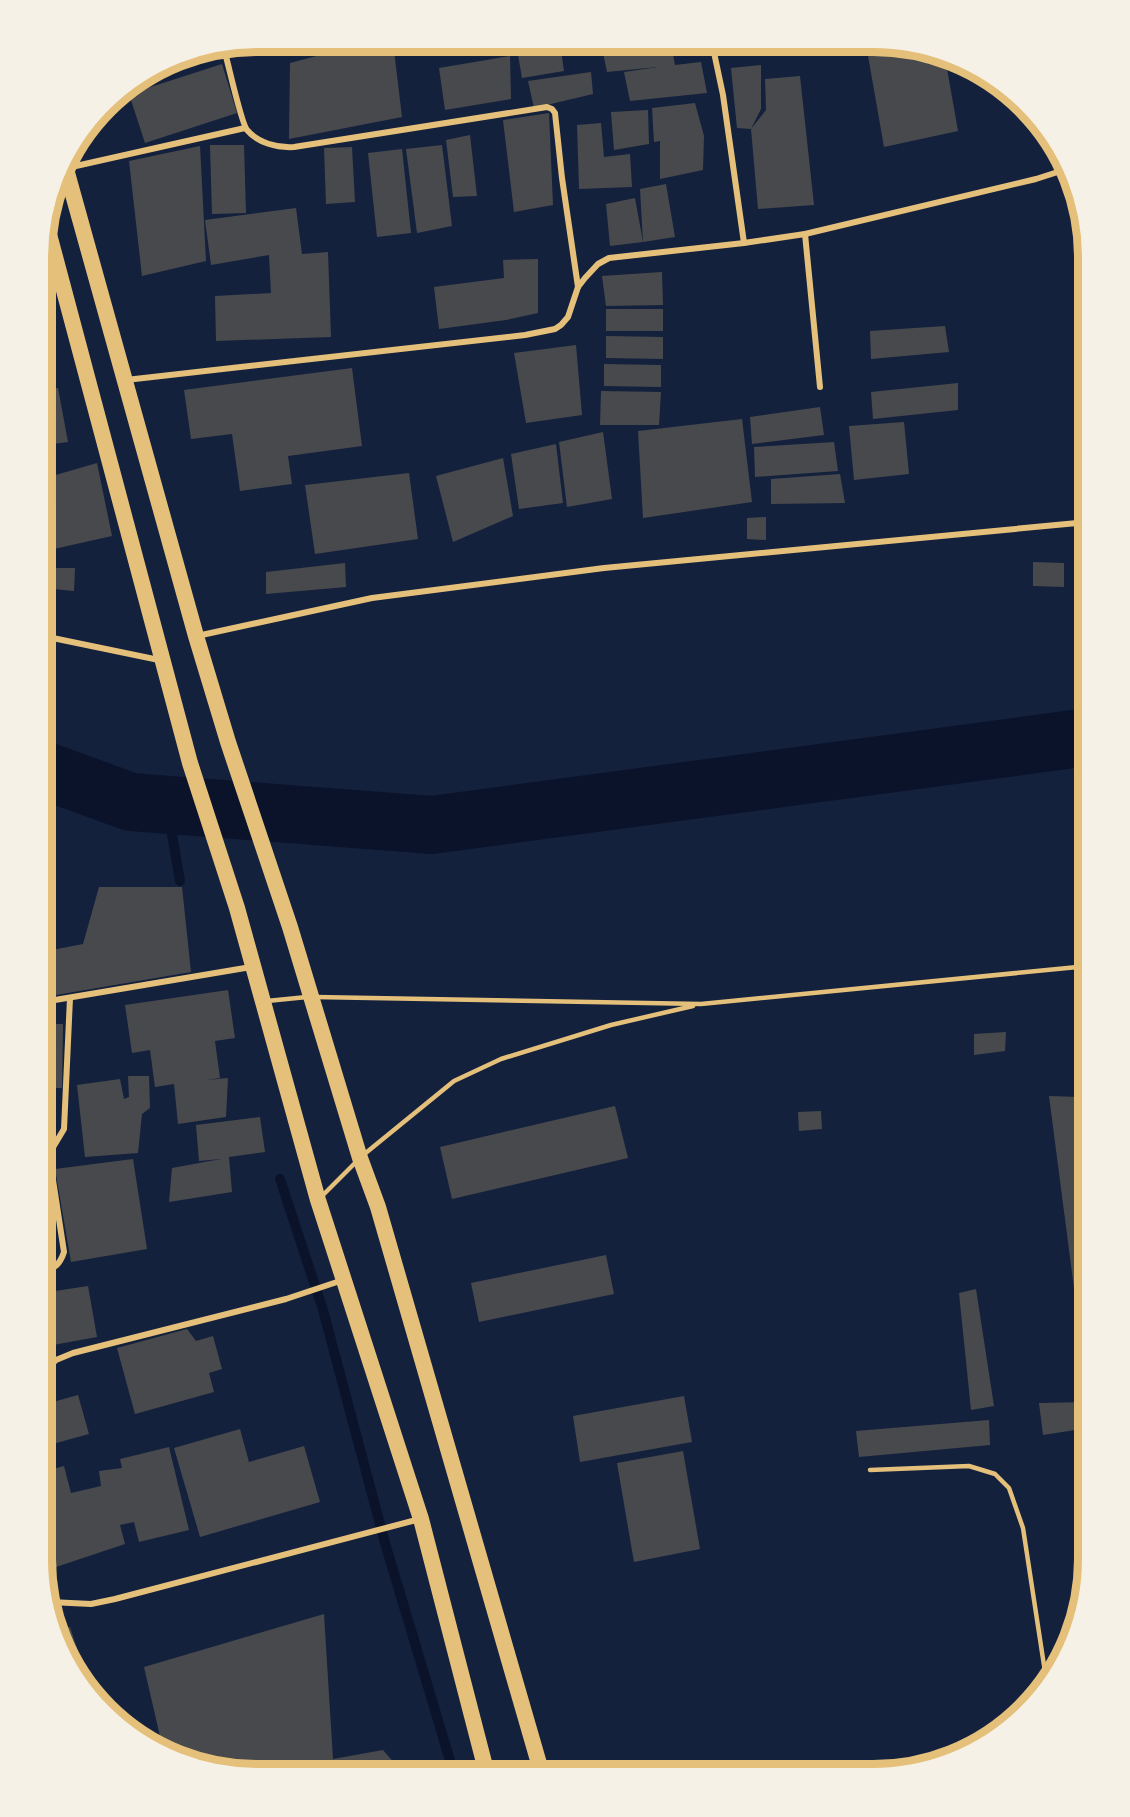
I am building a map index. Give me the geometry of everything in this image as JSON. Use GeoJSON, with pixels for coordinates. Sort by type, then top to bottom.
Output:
{"type":"FeatureCollection","features":[{"type":"Feature","properties":{"kind":"highway"},"geometry":{"type":"LineString","coordinates":[[69,178],[196,636],[228,742],[290,927],[360,1158],[378,1208],[539,1764]]}},
{"type":"Feature","properties":{"kind":"highway"},"geometry":{"type":"LineString","coordinates":[[53,249],[190,763],[237,908],[318,1200],[336,1283],[421,1519],[484,1764]]}},
{"type":"Feature","properties":{"kind":"street"},"geometry":{"type":"LineString","coordinates":[[714,52],[723,95],[744,243]]}},
{"type":"Feature","properties":{"kind":"street"},"geometry":{"type":"LineString","coordinates":[[226,55],[245,128],[259,140],[275,146],[294,147],[552,108],[555,113],[561,178],[578,287]]}},
{"type":"Feature","properties":{"kind":"street"},"geometry":{"type":"LineString","coordinates":[[76,163],[245,128]]}},
{"type":"Feature","properties":{"kind":"street"},"geometry":{"type":"LineString","coordinates":[[126,380],[525,335],[555,329],[568,317],[578,287],[589,272],[609,258],[805,234],[1058,172]]}},
{"type":"Feature","properties":{"kind":"street"},"geometry":{"type":"LineString","coordinates":[[805,234],[820,387]]}},
{"type":"Feature","properties":{"kind":"street"},"geometry":{"type":"LineString","coordinates":[[196,636],[372,598],[604,568],[1078,523]]}},
{"type":"Feature","properties":{"kind":"street"},"geometry":{"type":"LineString","coordinates":[[52,638],[162,661]]}},
{"type":"Feature","properties":{"kind":"street"},"geometry":{"type":"LineString","coordinates":[[52,1001],[252,967]]}},
{"type":"Feature","properties":{"kind":"street"},"geometry":{"type":"LineString","coordinates":[[52,1149],[64,1129],[70,998]]}},
{"type":"Feature","properties":{"kind":"street"},"geometry":{"type":"LineString","coordinates":[[52,1174],[64,1252],[60,1263],[52,1270]]}},
{"type":"Feature","properties":{"kind":"street"},"geometry":{"type":"LineString","coordinates":[[52,1364],[73,1353],[286,1299],[336,1283]]}},
{"type":"Feature","properties":{"kind":"street"},"geometry":{"type":"LineString","coordinates":[[57,1602],[91,1604],[115,1599],[421,1519]]}},
{"type":"Feature","properties":{"kind":"lane"},"geometry":{"type":"LineString","coordinates":[[262,1002],[311,996],[701,1004],[1077,967]]}},
{"type":"Feature","properties":{"kind":"lane"},"geometry":{"type":"LineString","coordinates":[[318,1200],[360,1158],[454,1080],[501,1059],[611,1024],[701,1004]]}},
{"type":"Feature","properties":{"kind":"lane"},"geometry":{"type":"LineString","coordinates":[[870,1470],[969,1466],[995,1474],[1009,1488],[1023,1528],[1045,1670]]}},
{"type":"Feature","properties":{"kind":"building"},"geometry":{"type":"Polygon","coordinates":[[[561,52],[564,71],[522,78],[518,53],[561,52]]]}},
{"type":"Feature","properties":{"kind":"building"},"geometry":{"type":"Polygon","coordinates":[[[603,52],[673,52],[675,65],[701,62],[707,93],[630,101],[624,72],[658,67],[607,72],[603,52]]]}},
{"type":"Feature","properties":{"kind":"building"},"geometry":{"type":"Polygon","coordinates":[[[867,52],[899,54],[926,59],[947,66],[958,131],[884,147],[867,52]]]}},
{"type":"Feature","properties":{"kind":"building"},"geometry":{"type":"Polygon","coordinates":[[[328,53],[394,53],[402,117],[289,139],[290,63],[328,53]]]}},
{"type":"Feature","properties":{"kind":"building"},"geometry":{"type":"Polygon","coordinates":[[[415,53],[444,53],[445,55],[415,56],[415,53]]]}},
{"type":"Feature","properties":{"kind":"building"},"geometry":{"type":"Polygon","coordinates":[[[510,56],[511,99],[445,110],[439,68],[510,56]]]}},
{"type":"Feature","properties":{"kind":"building"},"geometry":{"type":"Polygon","coordinates":[[[222,64],[237,113],[145,143],[130,97],[139,91],[222,64]]]}},
{"type":"Feature","properties":{"kind":"building"},"geometry":{"type":"Polygon","coordinates":[[[761,65],[761,109],[751,129],[737,128],[731,68],[761,65]]]}},
{"type":"Feature","properties":{"kind":"building"},"geometry":{"type":"Polygon","coordinates":[[[591,72],[593,94],[534,108],[528,81],[591,72]]]}},
{"type":"Feature","properties":{"kind":"building"},"geometry":{"type":"Polygon","coordinates":[[[800,76],[814,205],[758,209],[751,129],[766,110],[765,79],[800,76]]]}},
{"type":"Feature","properties":{"kind":"building"},"geometry":{"type":"Polygon","coordinates":[[[695,103],[704,136],[703,170],[660,179],[660,141],[654,142],[652,108],[695,103]]]}},
{"type":"Feature","properties":{"kind":"building"},"geometry":{"type":"Polygon","coordinates":[[[648,110],[649,144],[614,150],[611,112],[648,110]]]}},
{"type":"Feature","properties":{"kind":"building"},"geometry":{"type":"Polygon","coordinates":[[[549,113],[553,205],[514,212],[503,120],[549,113]]]}},
{"type":"Feature","properties":{"kind":"building"},"geometry":{"type":"Polygon","coordinates":[[[601,123],[604,157],[630,154],[632,187],[579,189],[577,125],[601,123]]]}},
{"type":"Feature","properties":{"kind":"building"},"geometry":{"type":"Polygon","coordinates":[[[470,135],[477,196],[453,197],[446,140],[470,135]]]}},
{"type":"Feature","properties":{"kind":"building"},"geometry":{"type":"Polygon","coordinates":[[[210,145],[244,145],[246,213],[212,214],[210,145]]]}},
{"type":"Feature","properties":{"kind":"building"},"geometry":{"type":"Polygon","coordinates":[[[442,145],[452,226],[417,233],[406,149],[442,145]]]}},
{"type":"Feature","properties":{"kind":"building"},"geometry":{"type":"Polygon","coordinates":[[[200,146],[206,261],[142,276],[129,161],[200,146]]]}},
{"type":"Feature","properties":{"kind":"building"},"geometry":{"type":"Polygon","coordinates":[[[352,147],[355,202],[326,204],[324,148],[352,147]]]}},
{"type":"Feature","properties":{"kind":"building"},"geometry":{"type":"Polygon","coordinates":[[[402,149],[411,233],[377,237],[368,153],[402,149]]]}},
{"type":"Feature","properties":{"kind":"building"},"geometry":{"type":"Polygon","coordinates":[[[666,184],[675,237],[643,242],[640,189],[666,184]]]}},
{"type":"Feature","properties":{"kind":"building"},"geometry":{"type":"Polygon","coordinates":[[[635,198],[643,242],[610,246],[606,204],[635,198]]]}},
{"type":"Feature","properties":{"kind":"building"},"geometry":{"type":"Polygon","coordinates":[[[296,208],[302,254],[328,252],[331,337],[216,341],[215,296],[271,293],[269,255],[211,265],[205,220],[296,208]]]}},
{"type":"Feature","properties":{"kind":"building"},"geometry":{"type":"Polygon","coordinates":[[[538,259],[538,313],[506,320],[439,329],[434,287],[504,278],[503,260],[538,259]]]}},
{"type":"Feature","properties":{"kind":"building"},"geometry":{"type":"Polygon","coordinates":[[[662,272],[663,305],[606,306],[602,276],[662,272]]]}},
{"type":"Feature","properties":{"kind":"building"},"geometry":{"type":"Polygon","coordinates":[[[606,309],[663,309],[663,331],[606,331],[606,309]]]}},
{"type":"Feature","properties":{"kind":"building"},"geometry":{"type":"Polygon","coordinates":[[[945,326],[949,352],[871,359],[870,331],[945,326]]]}},
{"type":"Feature","properties":{"kind":"building"},"geometry":{"type":"Polygon","coordinates":[[[606,336],[663,337],[663,359],[606,358],[606,336]]]}},
{"type":"Feature","properties":{"kind":"building"},"geometry":{"type":"Polygon","coordinates":[[[576,345],[582,415],[526,423],[514,353],[576,345]]]}},
{"type":"Feature","properties":{"kind":"building"},"geometry":{"type":"Polygon","coordinates":[[[604,364],[661,365],[661,387],[604,386],[604,364]]]}},
{"type":"Feature","properties":{"kind":"building"},"geometry":{"type":"Polygon","coordinates":[[[352,368],[362,446],[288,456],[292,484],[240,491],[232,434],[191,439],[184,390],[352,368]]]}},
{"type":"Feature","properties":{"kind":"building"},"geometry":{"type":"Polygon","coordinates":[[[958,383],[958,410],[873,419],[871,392],[958,383]]]}},
{"type":"Feature","properties":{"kind":"building"},"geometry":{"type":"Polygon","coordinates":[[[58,388],[68,442],[52,444],[52,389],[58,388]]]}},
{"type":"Feature","properties":{"kind":"building"},"geometry":{"type":"Polygon","coordinates":[[[601,391],[661,392],[659,425],[600,425],[601,391]]]}},
{"type":"Feature","properties":{"kind":"building"},"geometry":{"type":"Polygon","coordinates":[[[820,407],[824,435],[752,444],[750,417],[820,407]]]}},
{"type":"Feature","properties":{"kind":"building"},"geometry":{"type":"Polygon","coordinates":[[[742,419],[752,502],[643,518],[638,431],[742,419]]]}},
{"type":"Feature","properties":{"kind":"building"},"geometry":{"type":"Polygon","coordinates":[[[904,422],[909,474],[854,480],[849,426],[904,422]]]}},
{"type":"Feature","properties":{"kind":"building"},"geometry":{"type":"Polygon","coordinates":[[[603,432],[612,499],[567,507],[559,442],[603,432]]]}},
{"type":"Feature","properties":{"kind":"building"},"geometry":{"type":"Polygon","coordinates":[[[834,442],[838,471],[755,477],[754,447],[834,442]]]}},
{"type":"Feature","properties":{"kind":"building"},"geometry":{"type":"Polygon","coordinates":[[[556,444],[563,503],[519,509],[511,454],[556,444]]]}},
{"type":"Feature","properties":{"kind":"building"},"geometry":{"type":"Polygon","coordinates":[[[503,458],[513,516],[453,542],[436,476],[503,458]]]}},
{"type":"Feature","properties":{"kind":"building"},"geometry":{"type":"Polygon","coordinates":[[[97,463],[112,536],[52,549],[52,476],[97,463]]]}},
{"type":"Feature","properties":{"kind":"building"},"geometry":{"type":"Polygon","coordinates":[[[409,473],[418,539],[315,554],[305,485],[409,473]]]}},
{"type":"Feature","properties":{"kind":"building"},"geometry":{"type":"Polygon","coordinates":[[[840,474],[845,503],[771,504],[771,479],[840,474]]]}},
{"type":"Feature","properties":{"kind":"building"},"geometry":{"type":"Polygon","coordinates":[[[766,517],[766,540],[747,539],[747,518],[766,517]]]}},
{"type":"Feature","properties":{"kind":"building"},"geometry":{"type":"Polygon","coordinates":[[[1033,562],[1064,563],[1064,587],[1033,586],[1033,562]]]}},
{"type":"Feature","properties":{"kind":"building"},"geometry":{"type":"Polygon","coordinates":[[[345,563],[346,587],[266,594],[266,572],[345,563]]]}},
{"type":"Feature","properties":{"kind":"building"},"geometry":{"type":"Polygon","coordinates":[[[52,568],[75,568],[74,591],[52,589],[52,568]]]}},
{"type":"Feature","properties":{"kind":"building"},"geometry":{"type":"Polygon","coordinates":[[[99,887],[182,887],[191,972],[56,995],[52,950],[83,944],[99,887]]]}},
{"type":"Feature","properties":{"kind":"building"},"geometry":{"type":"Polygon","coordinates":[[[228,990],[235,1038],[215,1041],[220,1078],[206,1080],[228,1078],[226,1117],[178,1124],[174,1084],[155,1087],[150,1050],[132,1053],[125,1005],[228,990]]]}},
{"type":"Feature","properties":{"kind":"building"},"geometry":{"type":"Polygon","coordinates":[[[52,1024],[63,1024],[62,1088],[52,1088],[52,1024]]]}},
{"type":"Feature","properties":{"kind":"building"},"geometry":{"type":"Polygon","coordinates":[[[1006,1032],[1005,1051],[974,1055],[974,1034],[1006,1032]]]}},
{"type":"Feature","properties":{"kind":"building"},"geometry":{"type":"Polygon","coordinates":[[[128,1076],[149,1076],[150,1108],[142,1114],[138,1153],[85,1157],[77,1085],[120,1079],[124,1099],[129,1097],[128,1076]]]}},
{"type":"Feature","properties":{"kind":"building"},"geometry":{"type":"Polygon","coordinates":[[[1049,1096],[1077,1097],[1077,1313],[1049,1096]]]}},
{"type":"Feature","properties":{"kind":"building"},"geometry":{"type":"Polygon","coordinates":[[[615,1106],[628,1158],[452,1199],[440,1147],[615,1106]]]}},
{"type":"Feature","properties":{"kind":"building"},"geometry":{"type":"Polygon","coordinates":[[[821,1111],[822,1129],[799,1131],[798,1112],[821,1111]]]}},
{"type":"Feature","properties":{"kind":"building"},"geometry":{"type":"Polygon","coordinates":[[[260,1117],[265,1152],[229,1157],[232,1192],[169,1202],[172,1168],[221,1159],[199,1161],[196,1125],[260,1117]]]}},
{"type":"Feature","properties":{"kind":"building"},"geometry":{"type":"Polygon","coordinates":[[[133,1159],[147,1249],[71,1262],[55,1169],[133,1159]]]}},
{"type":"Feature","properties":{"kind":"building"},"geometry":{"type":"Polygon","coordinates":[[[606,1255],[614,1294],[479,1322],[471,1283],[606,1255]]]}},
{"type":"Feature","properties":{"kind":"building"},"geometry":{"type":"Polygon","coordinates":[[[88,1286],[97,1337],[52,1345],[52,1291],[88,1286]]]}},
{"type":"Feature","properties":{"kind":"building"},"geometry":{"type":"Polygon","coordinates":[[[976,1289],[994,1406],[971,1410],[959,1293],[976,1289]]]}},
{"type":"Feature","properties":{"kind":"building"},"geometry":{"type":"Polygon","coordinates":[[[187,1329],[196,1341],[213,1336],[222,1369],[209,1373],[214,1392],[135,1414],[117,1348],[187,1329]]]}},
{"type":"Feature","properties":{"kind":"building"},"geometry":{"type":"Polygon","coordinates":[[[78,1395],[89,1434],[52,1444],[52,1402],[78,1395]]]}},
{"type":"Feature","properties":{"kind":"building"},"geometry":{"type":"Polygon","coordinates":[[[684,1396],[692,1442],[580,1462],[573,1416],[684,1396]]]}},
{"type":"Feature","properties":{"kind":"building"},"geometry":{"type":"Polygon","coordinates":[[[1077,1402],[1077,1430],[1043,1435],[1039,1403],[1077,1402]]]}},
{"type":"Feature","properties":{"kind":"building"},"geometry":{"type":"Polygon","coordinates":[[[989,1420],[990,1445],[859,1457],[856,1431],[989,1420]]]}},
{"type":"Feature","properties":{"kind":"building"},"geometry":{"type":"Polygon","coordinates":[[[240,1429],[249,1462],[304,1446],[320,1502],[200,1537],[174,1448],[240,1429]]]}},
{"type":"Feature","properties":{"kind":"building"},"geometry":{"type":"Polygon","coordinates":[[[169,1447],[189,1530],[139,1542],[134,1522],[120,1525],[125,1544],[53,1568],[52,1469],[64,1466],[71,1493],[101,1486],[99,1471],[122,1468],[120,1459],[169,1447]]]}},
{"type":"Feature","properties":{"kind":"building"},"geometry":{"type":"Polygon","coordinates":[[[683,1451],[700,1549],[634,1562],[617,1463],[683,1451]]]}},
{"type":"Feature","properties":{"kind":"building"},"geometry":{"type":"Polygon","coordinates":[[[324,1614],[333,1759],[383,1750],[395,1764],[231,1763],[204,1758],[179,1749],[161,1740],[144,1667],[324,1614]]]}},
{"type":"Feature","properties":{"kind":"building"},"geometry":{"type":"Polygon","coordinates":[[[70,1627],[83,1666],[68,1638],[64,1628],[70,1627]]]}},
{"type":"Feature","properties":{"kind":"waterway"},"geometry":{"type":"LineString","coordinates":[[52,773],[131,802],[432,825],[1078,738]]}},
{"type":"Feature","properties":{"kind":"waterway"},"geometry":{"type":"LineString","coordinates":[[167,805],[180,881]]}},
{"type":"Feature","properties":{"kind":"waterway"},"geometry":{"type":"LineString","coordinates":[[280,1179],[323,1310],[385,1543],[451,1764]]}}]}
